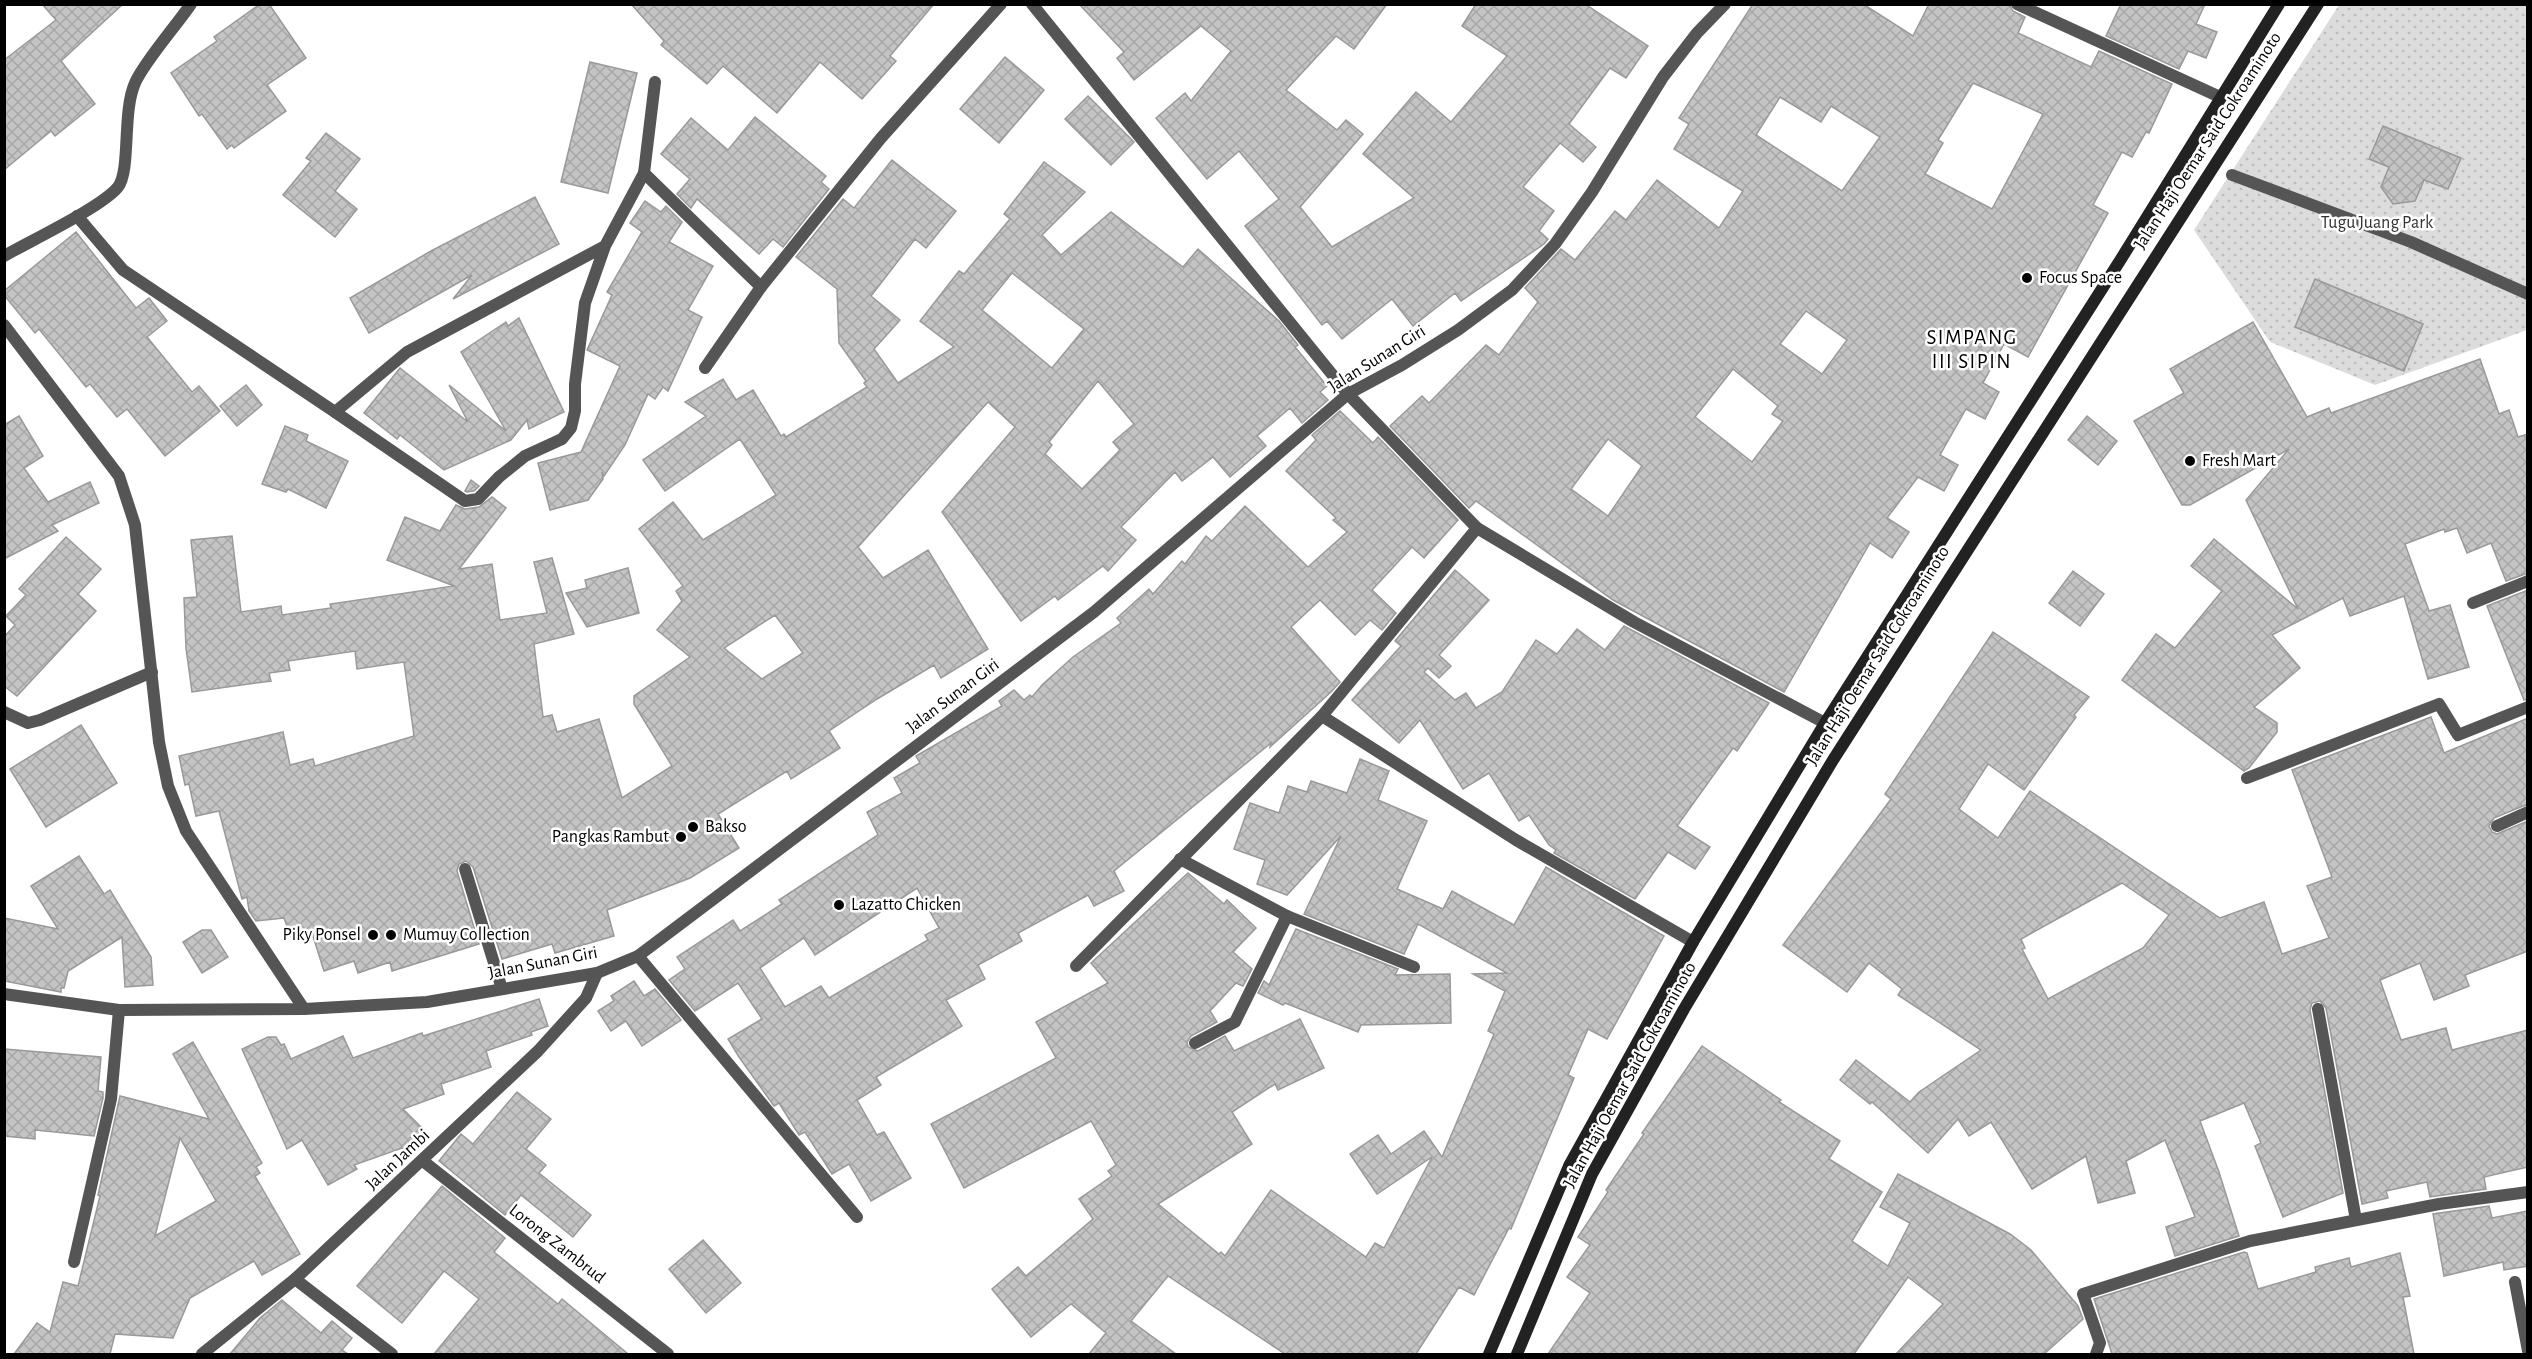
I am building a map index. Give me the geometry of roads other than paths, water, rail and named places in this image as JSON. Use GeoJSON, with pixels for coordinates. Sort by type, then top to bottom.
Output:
{"type":"FeatureCollection","features":[{"type":"Feature","properties":{"kind":"main road","name":"Jalan Haji Oemar Said Cokroaminoto"},"geometry":{"type":"LineString","coordinates":[[1489,1354],[1569,1167],[1693,942],[1825,723],[2121,259],[2279,4]]}},
{"type":"Feature","properties":{"kind":"main road","name":"Jalan Haji Oemar Said Cokroaminoto"},"geometry":{"type":"LineString","coordinates":[[1517,1354],[1592,1174],[1684,1009],[1839,750],[2318,4]]}},
{"type":"Feature","properties":{"kind":"street"},"geometry":{"type":"LineString","coordinates":[[4,256],[77,216],[119,186],[125,170],[126,112],[135,82],[191,4]]}},
{"type":"Feature","properties":{"kind":"street"},"geometry":{"type":"LineString","coordinates":[[705,368],[762,286],[881,138],[1001,4]]}},
{"type":"Feature","properties":{"kind":"street"},"geometry":{"type":"LineString","coordinates":[[1032,4],[1348,394],[1477,528],[1634,622],[1825,723]]}},
{"type":"Feature","properties":{"kind":"street","name":"Jalan Sunan Giri"},"geometry":{"type":"LineString","coordinates":[[4,994],[119,1010],[304,1009],[428,1002],[597,973],[638,956],[1094,612],[1348,394],[1402,365],[1458,330],[1512,290],[1555,244],[1592,192],[1663,77],[1697,33],[1725,4]]}},
{"type":"Feature","properties":{"kind":"street"},"geometry":{"type":"LineString","coordinates":[[2017,4],[2220,97]]}},
{"type":"Feature","properties":{"kind":"street"},"geometry":{"type":"LineString","coordinates":[[77,216],[123,270],[465,501],[478,499],[499,477],[525,456],[562,439],[571,428],[575,411],[575,384],[585,303],[605,246],[644,173],[654,82]]}},
{"type":"Feature","properties":{"kind":"street"},"geometry":{"type":"LineString","coordinates":[[644,173],[762,286]]}},
{"type":"Feature","properties":{"kind":"street"},"geometry":{"type":"LineString","coordinates":[[2232,175],[2411,242],[2528,294]]}},
{"type":"Feature","properties":{"kind":"street"},"geometry":{"type":"LineString","coordinates":[[334,412],[407,352],[605,246]]}},
{"type":"Feature","properties":{"kind":"street"},"geometry":{"type":"LineString","coordinates":[[4,325],[119,476],[135,525],[159,742],[168,786],[186,831],[304,1009]]}},
{"type":"Feature","properties":{"kind":"street"},"geometry":{"type":"LineString","coordinates":[[1076,966],[1322,716],[1477,528]]}},
{"type":"Feature","properties":{"kind":"street"},"geometry":{"type":"LineString","coordinates":[[2474,603],[2528,581]]}},
{"type":"Feature","properties":{"kind":"street"},"geometry":{"type":"LineString","coordinates":[[4,712],[28,723],[40,720],[152,672]]}},
{"type":"Feature","properties":{"kind":"street"},"geometry":{"type":"LineString","coordinates":[[2247,778],[2439,704],[2458,735],[2528,707]]}},
{"type":"Feature","properties":{"kind":"street"},"geometry":{"type":"LineString","coordinates":[[1322,716],[1516,840],[1693,942]]}},
{"type":"Feature","properties":{"kind":"street"},"geometry":{"type":"LineString","coordinates":[[2497,826],[2528,812]]}},
{"type":"Feature","properties":{"kind":"street"},"geometry":{"type":"LineString","coordinates":[[1180,859],[1287,916],[1414,967]]}},
{"type":"Feature","properties":{"kind":"street"},"geometry":{"type":"LineString","coordinates":[[465,869],[502,990]]}},
{"type":"Feature","properties":{"kind":"street"},"geometry":{"type":"LineString","coordinates":[[1195,1043],[1235,1022],[1287,916]]}},
{"type":"Feature","properties":{"kind":"street"},"geometry":{"type":"LineString","coordinates":[[638,956],[857,1217]]}},
{"type":"Feature","properties":{"kind":"street","name":"Jalan Jambi"},"geometry":{"type":"LineString","coordinates":[[202,1354],[295,1279],[423,1161],[569,1020],[586,998],[597,973]]}},
{"type":"Feature","properties":{"kind":"street"},"geometry":{"type":"LineString","coordinates":[[2318,1009],[2356,1220]]}},
{"type":"Feature","properties":{"kind":"street"},"geometry":{"type":"LineString","coordinates":[[74,1262],[111,1100],[119,1010]]}},
{"type":"Feature","properties":{"kind":"street","name":"Lorong Zambrud"},"geometry":{"type":"LineString","coordinates":[[423,1161],[668,1354]]}},
{"type":"Feature","properties":{"kind":"street"},"geometry":{"type":"LineString","coordinates":[[2096,1354],[2100,1344],[2083,1294],[2250,1241],[2439,1204],[2528,1192]]}},
{"type":"Feature","properties":{"kind":"street"},"geometry":{"type":"LineString","coordinates":[[295,1279],[392,1354]]}},
{"type":"Feature","properties":{"kind":"street"},"geometry":{"type":"LineString","coordinates":[[2515,1282],[2528,1351]]}},
{"type":"Feature","properties":{"kind":"place","name":"Focus Space"},"geometry":{"type":"Point","coordinates":[2027,278]}},
{"type":"Feature","properties":{"kind":"place","name":"Fresh Mart"},"geometry":{"type":"Point","coordinates":[2190,461]}},
{"type":"Feature","properties":{"kind":"place","name":"Bakso"},"geometry":{"type":"Point","coordinates":[693,827]}},
{"type":"Feature","properties":{"kind":"place","name":"Pangkas Rambut"},"geometry":{"type":"Point","coordinates":[681,837]}},
{"type":"Feature","properties":{"kind":"place","name":"Lazatto Chicken"},"geometry":{"type":"Point","coordinates":[839,905]}},
{"type":"Feature","properties":{"kind":"place","name":"Piky Ponsel"},"geometry":{"type":"Point","coordinates":[373,935]}},
{"type":"Feature","properties":{"kind":"place","name":"Mumuy Collection"},"geometry":{"type":"Point","coordinates":[391,935]}},
{"type":"Feature","properties":{"kind":"district","name":"SIMPANG III SIPIN"},"geometry":{"type":"Point","coordinates":[1972,349]}},
{"type":"Feature","properties":{"kind":"park label","name":"Tugu Juang Park"},"geometry":{"type":"Point","coordinates":[2377,223]}}]}
